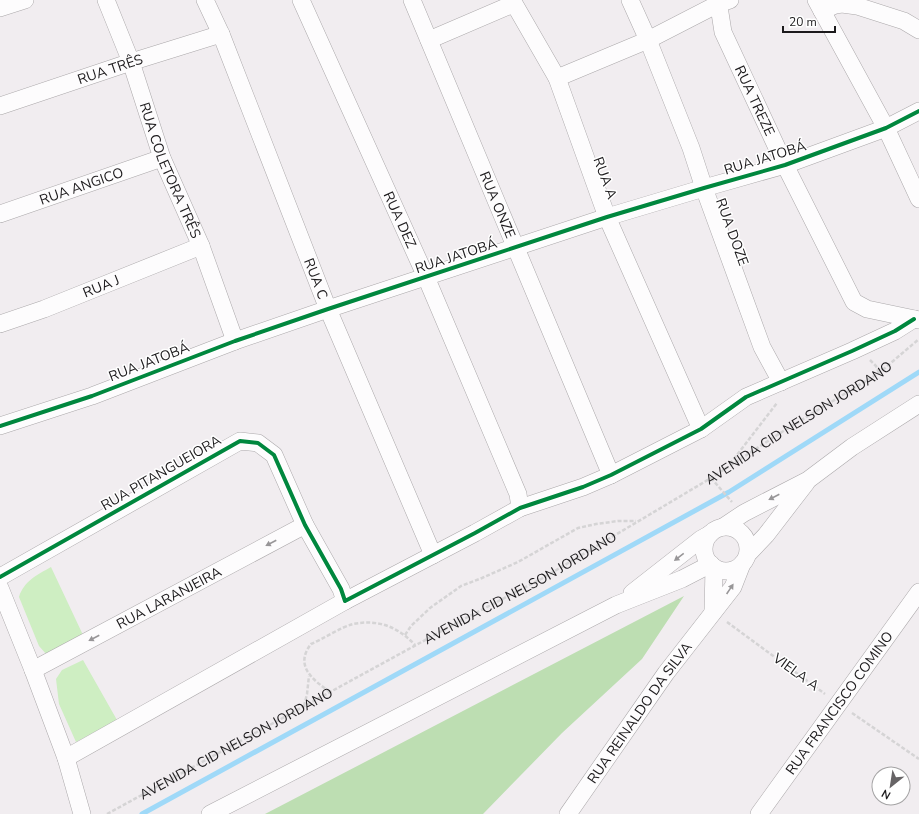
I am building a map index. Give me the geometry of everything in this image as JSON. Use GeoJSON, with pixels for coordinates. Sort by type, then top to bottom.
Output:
{"type":"FeatureCollection","features":[{"type":"Feature","properties":{"kind":"street"},"geometry":{"type":"LineString","coordinates":[[0,8],[25,0]]}},
{"type":"Feature","properties":{"kind":"street","name":"RUA COLETORA TRÊS"},"geometry":{"type":"LineString","coordinates":[[106,0],[131,62],[162,158],[201,246],[235,341]]}},
{"type":"Feature","properties":{"kind":"street","name":"RUA C"},"geometry":{"type":"LineString","coordinates":[[205,0],[221,34],[328,309],[433,554]]}},
{"type":"Feature","properties":{"kind":"street","name":"RUA DEZ"},"geometry":{"type":"LineString","coordinates":[[300,0],[426,277],[518,494],[520,508]]}},
{"type":"Feature","properties":{"kind":"street","name":"RUA ONZE"},"geometry":{"type":"LineString","coordinates":[[412,0],[612,475]]}},
{"type":"Feature","properties":{"kind":"street","name":"RUA DOZE"},"geometry":{"type":"LineString","coordinates":[[630,0],[648,40],[691,148],[762,347],[778,383]]}},
{"type":"Feature","properties":{"kind":"street","name":"RUA TREZE"},"geometry":{"type":"LineString","coordinates":[[557,78],[648,40],[722,1],[723,32],[785,166],[854,302],[866,309],[916,320]]}},
{"type":"Feature","properties":{"kind":"street"},"geometry":{"type":"LineString","coordinates":[[429,40],[512,2]]}},
{"type":"Feature","properties":{"kind":"street","name":"RUA A"},"geometry":{"type":"LineString","coordinates":[[512,2],[557,78],[607,217],[702,429]]}},
{"type":"Feature","properties":{"kind":"street"},"geometry":{"type":"LineString","coordinates":[[919,30],[904,21],[857,6],[842,4],[819,6],[886,128],[919,199]]}},
{"type":"Feature","properties":{"kind":"street","name":"RUA TRÊS"},"geometry":{"type":"LineString","coordinates":[[0,106],[131,62],[221,34]]}},
{"type":"Feature","properties":{"kind":"street","name":"RUA JATOBÁ"},"geometry":{"type":"LineString","coordinates":[[0,426],[92,396],[235,341],[328,309],[607,217],[785,166],[886,128],[919,111]]}},
{"type":"Feature","properties":{"kind":"street","name":"RUA ANGICO"},"geometry":{"type":"LineString","coordinates":[[0,214],[162,158]]}},
{"type":"Feature","properties":{"kind":"street","name":"RUA J"},"geometry":{"type":"LineString","coordinates":[[0,324],[44,309],[201,246]]}},
{"type":"Feature","properties":{"kind":"street"},"geometry":{"type":"LineString","coordinates":[[66,758],[345,601],[520,508],[583,487],[612,475],[702,429],[746,397],[852,351],[916,320]]}},
{"type":"Feature","properties":{"kind":"street"},"geometry":{"type":"LineString","coordinates":[[616,605],[701,539],[744,513],[808,480],[852,447],[919,404]]}},
{"type":"Feature","properties":{"kind":"street","name":"RUA PITANGUEIORA"},"geometry":{"type":"LineString","coordinates":[[0,577],[240,441],[258,443],[274,455],[305,525],[341,589],[345,601]]}},
{"type":"Feature","properties":{"kind":"street"},"geometry":{"type":"LineString","coordinates":[[210,814],[616,605],[712,566],[728,571],[736,569],[766,535],[808,480]]}},
{"type":"Feature","properties":{"kind":"street","name":"RUA LARANJEIRA"},"geometry":{"type":"LineString","coordinates":[[33,670],[305,525]]}},
{"type":"Feature","properties":{"kind":"street"},"geometry":{"type":"LineString","coordinates":[[713,612],[712,566],[705,555],[704,549],[707,538],[716,530],[730,527],[737,529],[747,540],[748,547],[745,559]]}},
{"type":"Feature","properties":{"kind":"street","name":"RUA REINALDO DA SILVA"},"geometry":{"type":"LineString","coordinates":[[568,814],[666,673],[732,587],[745,559]]}},
{"type":"Feature","properties":{"kind":"street"},"geometry":{"type":"LineString","coordinates":[[0,588],[66,758],[82,814]]}},
{"type":"Feature","properties":{"kind":"street","name":"RUA FRANCISCO COMINO"},"geometry":{"type":"LineString","coordinates":[[759,814],[919,592]]}},
{"type":"Feature","properties":{"kind":"path"},"geometry":{"type":"LineString","coordinates":[[728,466],[781,398],[783,394],[778,383]]}},
{"type":"Feature","properties":{"kind":"path"},"geometry":{"type":"LineString","coordinates":[[711,478],[733,503]]}},
{"type":"Feature","properties":{"kind":"path"},"geometry":{"type":"LineString","coordinates":[[405,635],[411,626],[430,608],[461,586],[518,562],[578,528],[618,521],[637,521]]}},
{"type":"Feature","properties":{"kind":"path"},"geometry":{"type":"LineString","coordinates":[[330,692],[309,676],[305,668],[304,658],[306,650],[311,644],[353,624],[375,623],[386,625],[405,635],[415,645]]}},
{"type":"Feature","properties":{"kind":"path"},"geometry":{"type":"LineString","coordinates":[[304,706],[309,676]]}},
{"type":"Feature","properties":{"kind":"green space"},"geometry":{"type":"Polygon","coordinates":[[[51,567],[83,635],[47,655],[39,646],[19,597],[21,591],[28,583],[51,567]]]}},
{"type":"Feature","properties":{"kind":"green space"},"geometry":{"type":"Polygon","coordinates":[[[684,596],[642,659],[562,733],[483,814],[265,814],[684,596]]]}},
{"type":"Feature","properties":{"kind":"green space"},"geometry":{"type":"Polygon","coordinates":[[[83,660],[117,720],[76,742],[59,704],[56,679],[62,670],[83,660]]]}},
{"type":"Feature","properties":{"kind":"waterway"},"geometry":{"type":"LineString","coordinates":[[142,814],[729,492],[919,372]]}},
{"type":"Feature","properties":{"kind":"cycle path"},"geometry":{"type":"LineString","coordinates":[[0,426],[92,396],[235,341],[328,309],[607,217],[785,165],[886,128],[919,111]]}},
{"type":"Feature","properties":{"kind":"cycle path"},"geometry":{"type":"LineString","coordinates":[[0,577],[240,441],[258,443],[274,455],[305,525],[341,589],[345,601],[520,508],[583,487],[611,475],[701,429],[746,397],[852,351],[895,331],[914,319]]}}]}
